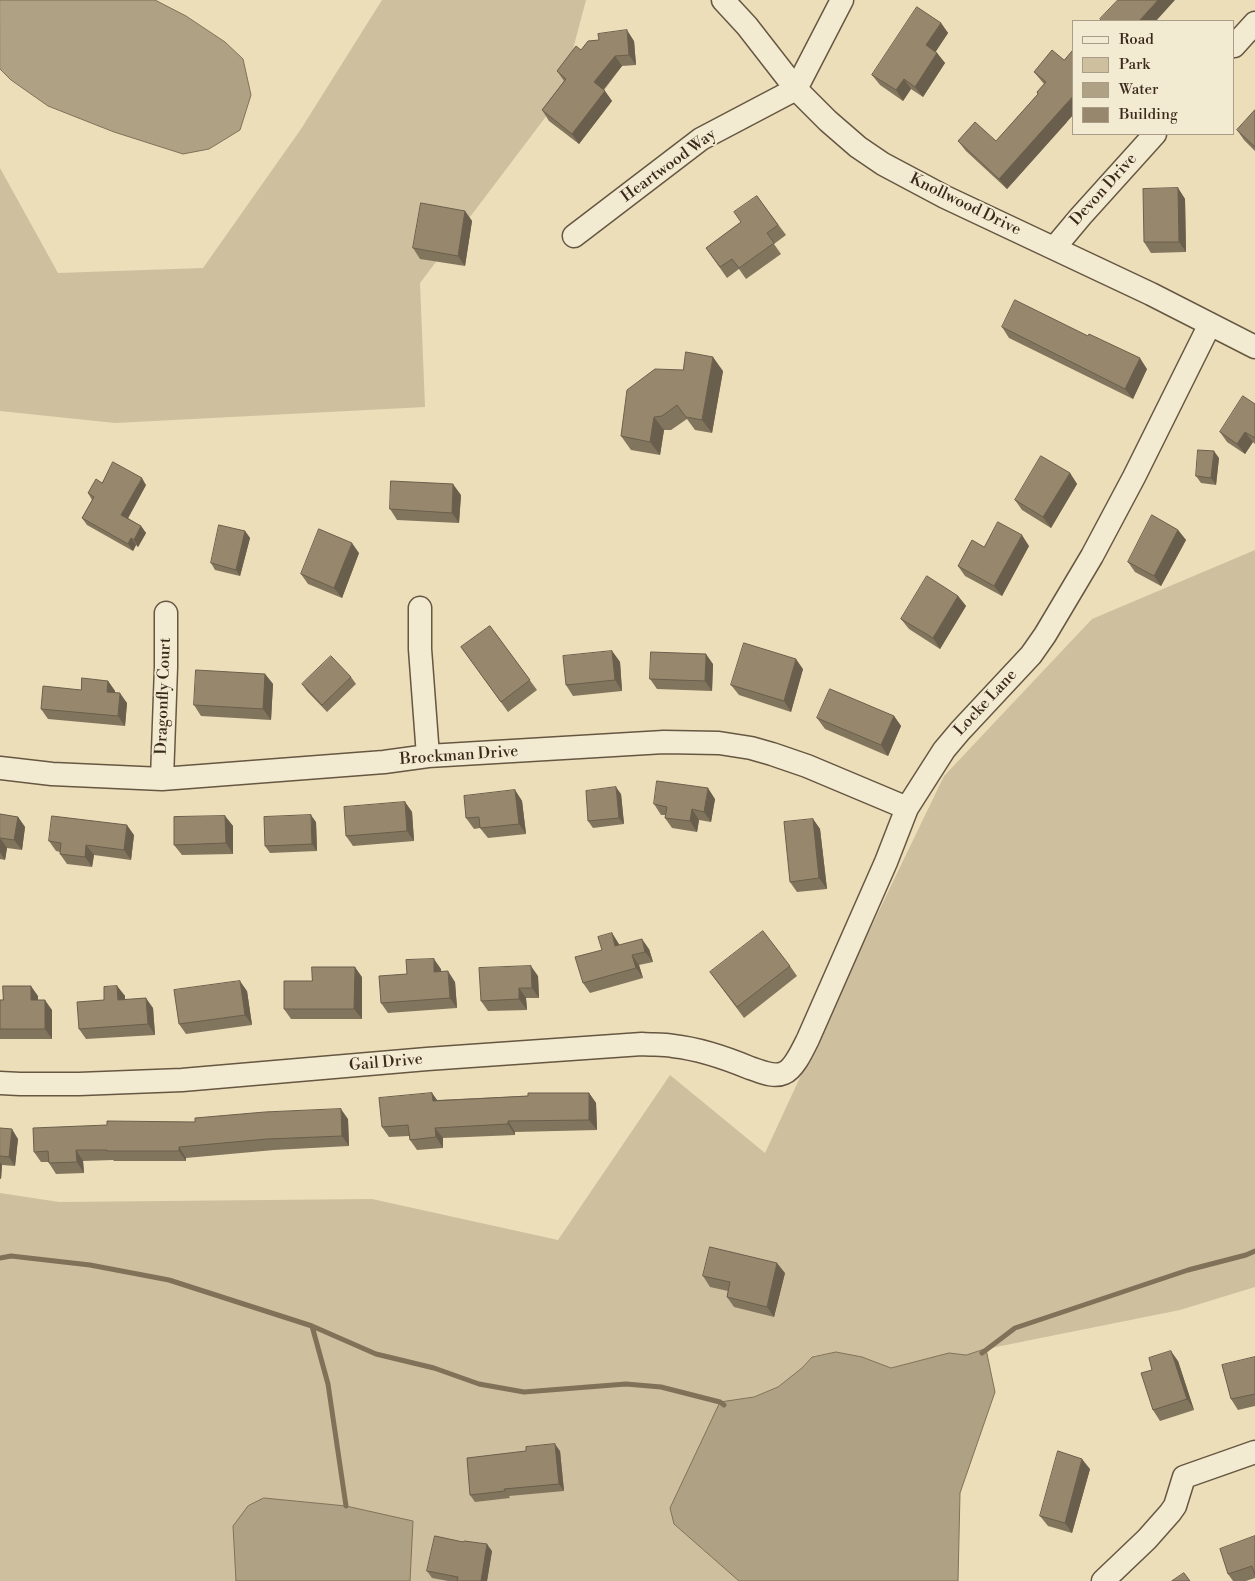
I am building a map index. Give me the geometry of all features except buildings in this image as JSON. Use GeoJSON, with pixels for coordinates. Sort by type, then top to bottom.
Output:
{"type":"FeatureCollection","features":[{"type":"Feature","properties":{"kind":"street","name":"Knollwood Drive"},"geometry":{"type":"LineString","coordinates":[[722,0],[746,26],[796,88],[828,121],[858,147],[883,164],[945,197],[1026,236],[1055,247],[1255,346]]}},
{"type":"Feature","properties":{"kind":"street"},"geometry":{"type":"LineString","coordinates":[[796,88],[842,0]]}},
{"type":"Feature","properties":{"kind":"street"},"geometry":{"type":"LineString","coordinates":[[1235,45],[1255,23]]}},
{"type":"Feature","properties":{"kind":"street","name":"Heartwood Way"},"geometry":{"type":"LineString","coordinates":[[574,236],[701,139],[796,88]]}},
{"type":"Feature","properties":{"kind":"street","name":"Devon Drive"},"geometry":{"type":"LineString","coordinates":[[1055,247],[1154,135]]}},
{"type":"Feature","properties":{"kind":"street","name":"Locke Lane"},"geometry":{"type":"LineString","coordinates":[[768,1073],[784,1073],[799,1056],[886,862],[908,808],[944,750],[1031,655],[1045,635],[1111,521],[1210,324]]}},
{"type":"Feature","properties":{"kind":"street"},"geometry":{"type":"LineString","coordinates":[[420,608],[420,649],[428,756]]}},
{"type":"Feature","properties":{"kind":"street","name":"Dragonfly Court"},"geometry":{"type":"LineString","coordinates":[[162,779],[166,613]]}},
{"type":"Feature","properties":{"kind":"street","name":"Brockman Drive"},"geometry":{"type":"LineString","coordinates":[[0,768],[52,774],[162,779],[384,762],[428,756],[664,742],[720,744],[751,748],[772,754],[807,766],[908,808]]}},
{"type":"Feature","properties":{"kind":"street","name":"Gail Drive"},"geometry":{"type":"LineString","coordinates":[[0,1083],[79,1084],[182,1080],[427,1059],[642,1044],[698,1050],[768,1073]]}},
{"type":"Feature","properties":{"kind":"street"},"geometry":{"type":"LineString","coordinates":[[1103,1581],[1147,1539],[1170,1513],[1175,1506],[1184,1477],[1255,1452]]}},
{"type":"Feature","properties":{"kind":"green space"},"geometry":{"type":"Polygon","coordinates":[[[382,0],[586,0],[560,98],[420,283],[425,407],[115,423],[0,411],[0,168],[58,273],[203,268],[301,129],[382,0]]]}},
{"type":"Feature","properties":{"kind":"green space"},"geometry":{"type":"Polygon","coordinates":[[[1255,550],[1255,1287],[1180,1310],[986,1349],[966,1355],[949,1353],[891,1368],[862,1357],[836,1352],[812,1356],[802,1368],[778,1387],[754,1397],[721,1402],[674,1524],[739,1581],[410,1581],[413,1521],[346,1506],[264,1498],[233,1526],[236,1581],[0,1581],[0,1193],[59,1202],[372,1199],[558,1240],[670,1075],[765,1153],[833,1006],[944,776],[1092,619],[1255,550]]]}},
{"type":"Feature","properties":{"kind":"water"},"geometry":{"type":"Polygon","coordinates":[[[0,0],[155,0],[186,16],[225,42],[243,59],[251,95],[240,130],[209,149],[183,154],[114,132],[48,106],[11,80],[0,69],[0,0]]]}},
{"type":"Feature","properties":{"kind":"water"},"geometry":{"type":"Polygon","coordinates":[[[986,1349],[995,1392],[960,1493],[958,1581],[739,1581],[674,1524],[670,1508],[720,1402],[754,1397],[778,1387],[802,1368],[812,1357],[836,1352],[862,1357],[891,1368],[949,1353],[966,1355],[986,1349]]]}},
{"type":"Feature","properties":{"kind":"water"},"geometry":{"type":"Polygon","coordinates":[[[264,1498],[346,1506],[413,1521],[410,1581],[236,1581],[233,1526],[248,1506],[264,1498]]]}},
{"type":"Feature","properties":{"kind":"waterway"},"geometry":{"type":"LineString","coordinates":[[982,1353],[1015,1328],[1188,1270],[1255,1251]]}},
{"type":"Feature","properties":{"kind":"waterway"},"geometry":{"type":"LineString","coordinates":[[0,1258],[11,1256],[90,1265],[169,1280],[312,1326],[376,1354],[434,1368],[479,1384],[524,1392],[626,1384],[661,1387],[720,1402],[724,1405]]}},
{"type":"Feature","properties":{"kind":"waterway"},"geometry":{"type":"LineString","coordinates":[[312,1326],[328,1384],[346,1506]]}}]}
